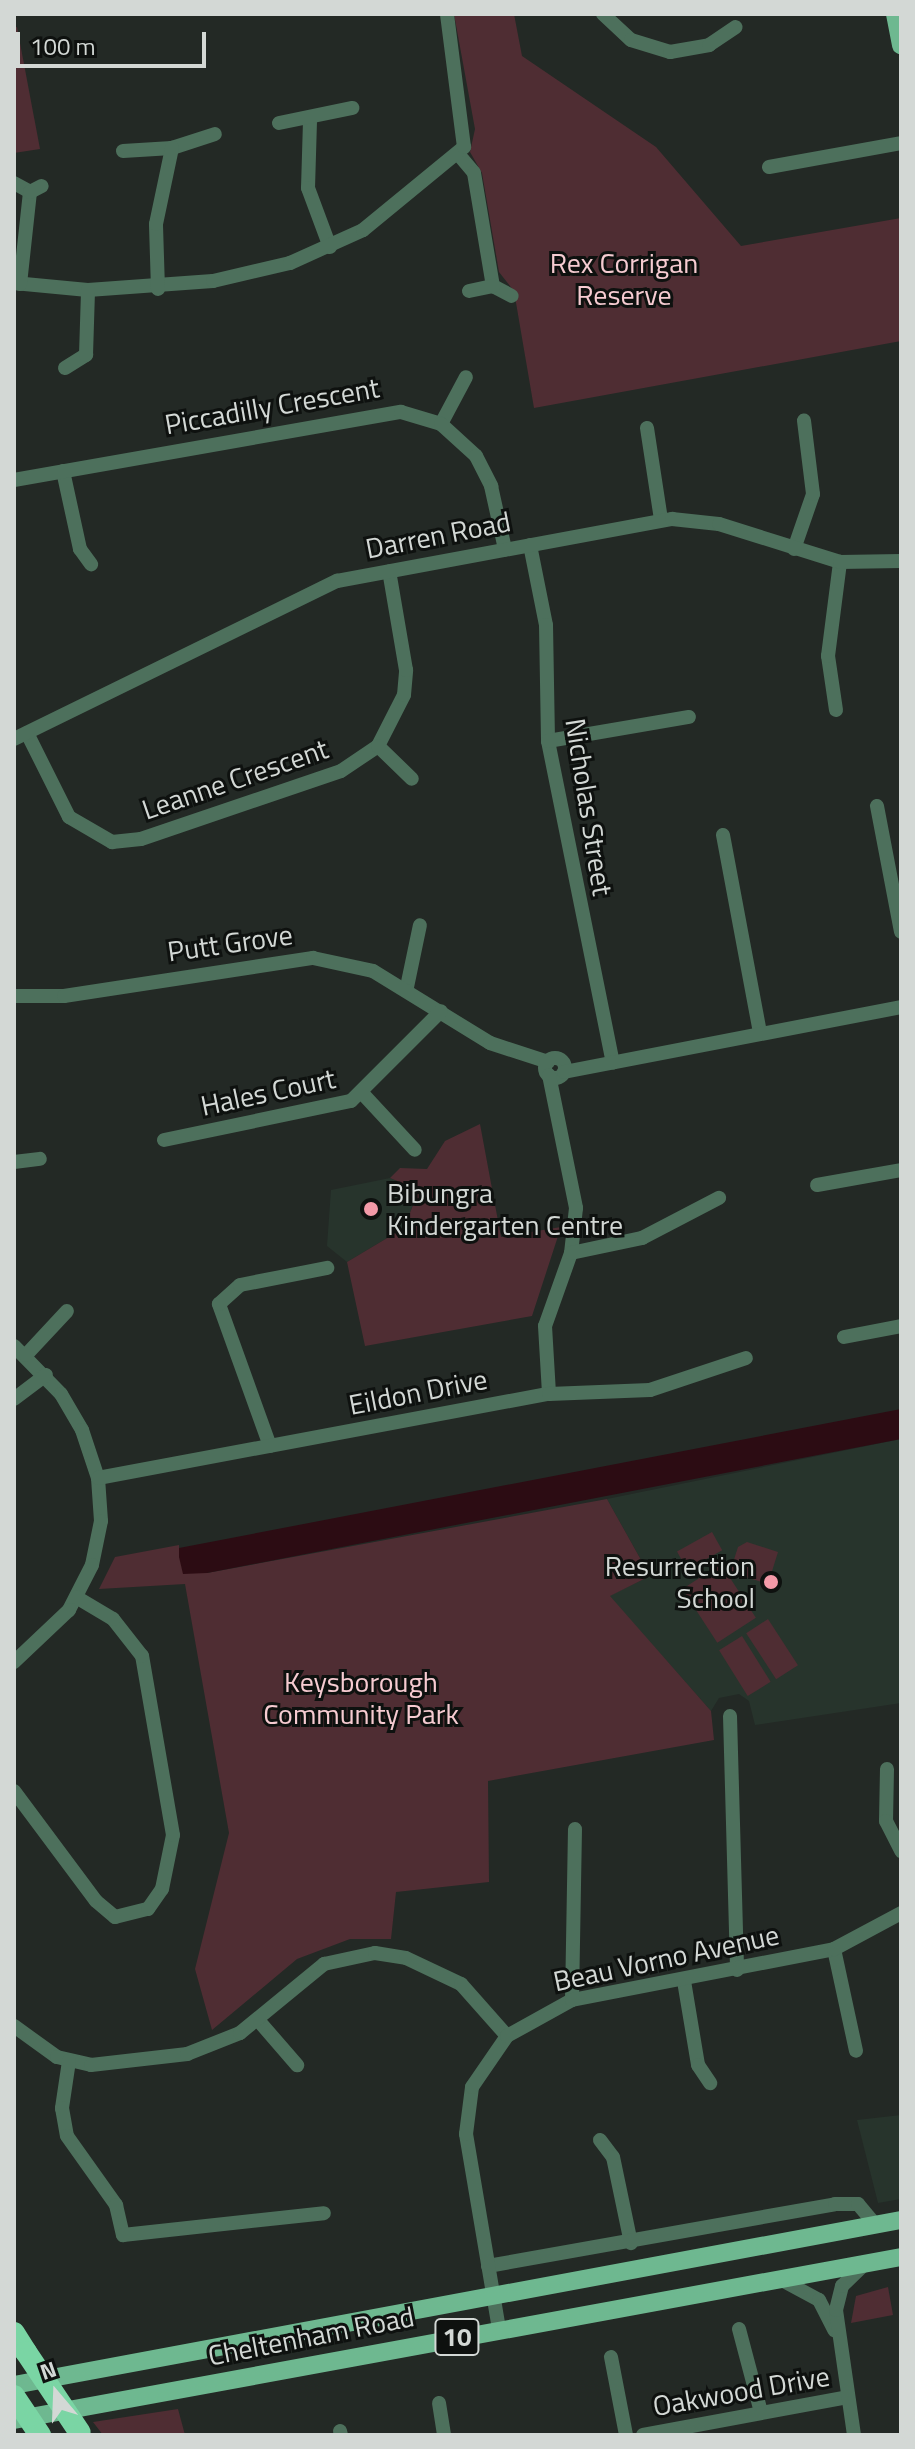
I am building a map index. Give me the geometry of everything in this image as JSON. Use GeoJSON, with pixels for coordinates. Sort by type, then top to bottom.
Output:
{"type":"FeatureCollection","features":[{"type":"Feature","properties":{"kind":"highway"},"geometry":{"type":"LineString","coordinates":[[20,2343],[81,2434]]}},
{"type":"Feature","properties":{"kind":"highway"},"geometry":{"type":"LineString","coordinates":[[14,2396],[40,2435]]}},
{"type":"Feature","properties":{"kind":"main road"},"geometry":{"type":"LineString","coordinates":[[895,14],[901,45]]}},
{"type":"Feature","properties":{"kind":"main road","name":"Cheltenham Road"},"geometry":{"type":"LineString","coordinates":[[14,2385],[901,2220]]}},
{"type":"Feature","properties":{"kind":"main road","name":"Cheltenham Road"},"geometry":{"type":"LineString","coordinates":[[14,2420],[901,2257]]}},
{"type":"Feature","properties":{"kind":"street"},"geometry":{"type":"LineString","coordinates":[[14,183],[36,189],[17,283],[88,290],[158,289],[259,272],[330,247],[407,201],[459,155],[467,129],[447,14]]}},
{"type":"Feature","properties":{"kind":"street"},"geometry":{"type":"LineString","coordinates":[[603,14],[631,40],[670,52],[709,45],[736,27]]}},
{"type":"Feature","properties":{"kind":"street"},"geometry":{"type":"LineString","coordinates":[[279,123],[310,121],[352,108]]}},
{"type":"Feature","properties":{"kind":"street"},"geometry":{"type":"LineString","coordinates":[[310,121],[308,188],[330,247]]}},
{"type":"Feature","properties":{"kind":"street"},"geometry":{"type":"LineString","coordinates":[[123,151],[172,148],[215,134]]}},
{"type":"Feature","properties":{"kind":"street"},"geometry":{"type":"LineString","coordinates":[[769,167],[901,143]]}},
{"type":"Feature","properties":{"kind":"street"},"geometry":{"type":"LineString","coordinates":[[158,289],[155,237],[172,148]]}},
{"type":"Feature","properties":{"kind":"street"},"geometry":{"type":"LineString","coordinates":[[459,155],[474,173],[493,286]]}},
{"type":"Feature","properties":{"kind":"street"},"geometry":{"type":"LineString","coordinates":[[469,291],[493,286],[512,296]]}},
{"type":"Feature","properties":{"kind":"street"},"geometry":{"type":"LineString","coordinates":[[65,368],[90,363],[88,290]]}},
{"type":"Feature","properties":{"kind":"street"},"geometry":{"type":"LineString","coordinates":[[466,377],[441,424],[488,475],[505,549]]}},
{"type":"Feature","properties":{"kind":"street","name":"Piccadilly Crescent"},"geometry":{"type":"LineString","coordinates":[[14,480],[360,413],[401,412],[441,424]]}},
{"type":"Feature","properties":{"kind":"street"},"geometry":{"type":"LineString","coordinates":[[794,549],[814,487],[804,421]]}},
{"type":"Feature","properties":{"kind":"street"},"geometry":{"type":"LineString","coordinates":[[647,428],[661,520]]}},
{"type":"Feature","properties":{"kind":"street"},"geometry":{"type":"LineString","coordinates":[[63,471],[80,549],[91,564]]}},
{"type":"Feature","properties":{"kind":"street","name":"Darren Road"},"geometry":{"type":"LineString","coordinates":[[20,736],[311,589],[389,571],[661,520],[719,524],[840,562],[901,561]]}},
{"type":"Feature","properties":{"kind":"street","name":"Nicholas Street"},"geometry":{"type":"LineString","coordinates":[[530,545],[546,625],[548,741],[601,1029],[601,1063]]}},
{"type":"Feature","properties":{"kind":"street"},"geometry":{"type":"LineString","coordinates":[[836,710],[828,656],[840,562]]}},
{"type":"Feature","properties":{"kind":"street","name":"Leanne Crescent"},"geometry":{"type":"LineString","coordinates":[[20,736],[69,817],[112,842],[141,839],[341,771],[378,746],[400,707],[406,670],[389,571]]}},
{"type":"Feature","properties":{"kind":"street"},"geometry":{"type":"LineString","coordinates":[[548,741],[689,717]]}},
{"type":"Feature","properties":{"kind":"street"},"geometry":{"type":"LineString","coordinates":[[378,746],[412,779]]}},
{"type":"Feature","properties":{"kind":"street"},"geometry":{"type":"LineString","coordinates":[[877,806],[901,932]]}},
{"type":"Feature","properties":{"kind":"street"},"geometry":{"type":"LineString","coordinates":[[723,835],[760,1033]]}},
{"type":"Feature","properties":{"kind":"street"},"geometry":{"type":"LineString","coordinates":[[407,987],[420,925]]}},
{"type":"Feature","properties":{"kind":"street","name":"Putt Grove"},"geometry":{"type":"LineString","coordinates":[[14,996],[78,994],[294,957],[352,964],[407,987],[441,1011],[525,1058],[554,1070],[901,1007]]}},
{"type":"Feature","properties":{"kind":"street","name":"Hales Court"},"geometry":{"type":"LineString","coordinates":[[164,1140],[321,1111],[363,1094],[441,1011]]}},
{"type":"Feature","properties":{"kind":"street"},"geometry":{"type":"LineString","coordinates":[[549,1394],[545,1326],[571,1253],[576,1208],[556,1099],[554,1070]]}},
{"type":"Feature","properties":{"kind":"street"},"geometry":{"type":"LineString","coordinates":[[363,1094],[415,1150]]}},
{"type":"Feature","properties":{"kind":"street"},"geometry":{"type":"LineString","coordinates":[[14,1162],[40,1159]]}},
{"type":"Feature","properties":{"kind":"street"},"geometry":{"type":"LineString","coordinates":[[817,1185],[901,1170]]}},
{"type":"Feature","properties":{"kind":"street"},"geometry":{"type":"LineString","coordinates":[[571,1253],[642,1238],[719,1198]]}},
{"type":"Feature","properties":{"kind":"street"},"geometry":{"type":"LineString","coordinates":[[270,1446],[219,1304],[240,1285],[327,1268]]}},
{"type":"Feature","properties":{"kind":"street"},"geometry":{"type":"LineString","coordinates":[[14,1662],[76,1597],[99,1535],[98,1478],[82,1430],[46,1375],[20,1350],[67,1311]]}},
{"type":"Feature","properties":{"kind":"street"},"geometry":{"type":"LineString","coordinates":[[844,1337],[901,1326]]}},
{"type":"Feature","properties":{"kind":"street","name":"Eildon Drive"},"geometry":{"type":"LineString","coordinates":[[98,1478],[549,1394],[650,1390],[746,1358]]}},
{"type":"Feature","properties":{"kind":"street"},"geometry":{"type":"LineString","coordinates":[[14,1399],[46,1375]]}},
{"type":"Feature","properties":{"kind":"street"},"geometry":{"type":"LineString","coordinates":[[14,1791],[96,1901],[115,1917],[148,1909],[162,1889],[173,1835],[142,1656],[113,1619],[76,1597]]}},
{"type":"Feature","properties":{"kind":"street"},"geometry":{"type":"LineString","coordinates":[[730,1716],[737,1970]]}},
{"type":"Feature","properties":{"kind":"street"},"geometry":{"type":"LineString","coordinates":[[887,1769],[886,1821],[901,1851]]}},
{"type":"Feature","properties":{"kind":"street"},"geometry":{"type":"LineString","coordinates":[[572,2000],[575,1829]]}},
{"type":"Feature","properties":{"kind":"street","name":"Beau Vorno Avenue"},"geometry":{"type":"LineString","coordinates":[[499,2329],[467,2110],[481,2068],[507,2036],[572,2000],[684,1981],[834,1949],[901,1913]]}},
{"type":"Feature","properties":{"kind":"street"},"geometry":{"type":"LineString","coordinates":[[834,1949],[856,2051]]}},
{"type":"Feature","properties":{"kind":"street"},"geometry":{"type":"LineString","coordinates":[[14,2026],[69,2061],[110,2067],[187,2054],[258,2020],[324,1964],[375,1953],[406,1958],[461,1984],[507,2036]]}},
{"type":"Feature","properties":{"kind":"street"},"geometry":{"type":"LineString","coordinates":[[684,1981],[698,2065],[710,2083]]}},
{"type":"Feature","properties":{"kind":"street"},"geometry":{"type":"LineString","coordinates":[[258,2020],[297,2065]]}},
{"type":"Feature","properties":{"kind":"street"},"geometry":{"type":"LineString","coordinates":[[69,2061],[67,2136],[116,2205],[123,2235],[324,2213]]}},
{"type":"Feature","properties":{"kind":"street"},"geometry":{"type":"LineString","coordinates":[[600,2140],[613,2157],[631,2243]]}},
{"type":"Feature","properties":{"kind":"street"},"geometry":{"type":"LineString","coordinates":[[488,2266],[631,2243],[835,2204],[858,2204],[875,2224]]}},
{"type":"Feature","properties":{"kind":"street"},"geometry":{"type":"LineString","coordinates":[[836,2334],[842,2286],[866,2263]]}},
{"type":"Feature","properties":{"kind":"street"},"geometry":{"type":"LineString","coordinates":[[780,2279],[819,2300],[836,2334],[854,2435]]}},
{"type":"Feature","properties":{"kind":"street"},"geometry":{"type":"LineString","coordinates":[[739,2329],[761,2412]]}},
{"type":"Feature","properties":{"kind":"street"},"geometry":{"type":"LineString","coordinates":[[611,2357],[626,2435]]}},
{"type":"Feature","properties":{"kind":"street","name":"Oakwood Drive"},"geometry":{"type":"LineString","coordinates":[[643,2435],[848,2397]]}},
{"type":"Feature","properties":{"kind":"street"},"geometry":{"type":"LineString","coordinates":[[439,2403],[444,2435]]}},
{"type":"Feature","properties":{"kind":"street"},"geometry":{"type":"LineString","coordinates":[[728,2420],[732,2435]]}},
{"type":"Feature","properties":{"kind":"shaded area","name":"Bibungra Kindergarten Centre"},"geometry":{"type":"Polygon","coordinates":[[[390,1178],[419,1190],[404,1228],[347,1262],[327,1246],[331,1190],[390,1178]]]}},
{"type":"Feature","properties":{"kind":"shaded area"},"geometry":{"type":"Polygon","coordinates":[[[901,1409],[901,1439],[207,1573],[183,1574],[179,1557],[179,1548],[901,1409]]]}},
{"type":"Feature","properties":{"kind":"shaded area","name":"Resurrection School"},"geometry":{"type":"Polygon","coordinates":[[[901,1439],[901,1703],[755,1725],[749,1701],[739,1694],[719,1698],[711,1711],[609,1596],[650,1576],[607,1499],[901,1439]]]}},
{"type":"Feature","properties":{"kind":"shaded area"},"geometry":{"type":"Polygon","coordinates":[[[901,2115],[901,2199],[878,2203],[857,2120],[901,2115]]]}},
{"type":"Feature","properties":{"kind":"green space","name":"Rex Corrigan Reserve"},"geometry":{"type":"Polygon","coordinates":[[[454,14],[514,14],[522,56],[656,147],[741,246],[901,218],[901,341],[534,408],[514,291],[499,272],[482,173],[470,152],[475,129],[454,14]]]}},
{"type":"Feature","properties":{"kind":"green space"},"geometry":{"type":"Polygon","coordinates":[[[17,27],[40,149],[14,153],[14,28],[17,27]]]}},
{"type":"Feature","properties":{"kind":"green space"},"geometry":{"type":"Polygon","coordinates":[[[480,1124],[501,1237],[561,1227],[532,1316],[365,1346],[347,1262],[404,1228],[419,1190],[390,1178],[400,1168],[427,1169],[445,1141],[480,1124]]]}},
{"type":"Feature","properties":{"kind":"green space","name":"Keysborough Community Park"},"geometry":{"type":"Polygon","coordinates":[[[607,1499],[650,1576],[610,1596],[711,1711],[714,1740],[488,1781],[489,1882],[396,1892],[391,1939],[350,1939],[297,1959],[212,2030],[195,1969],[229,1833],[185,1584],[99,1589],[115,1557],[179,1545],[179,1557],[207,1573],[607,1499]]]}},
{"type":"Feature","properties":{"kind":"green space"},"geometry":{"type":"Polygon","coordinates":[[[712,1532],[722,1550],[687,1570],[677,1551],[712,1532]]]}},
{"type":"Feature","properties":{"kind":"green space"},"geometry":{"type":"Polygon","coordinates":[[[747,1542],[778,1552],[768,1584],[730,1572],[738,1547],[747,1542]]]}},
{"type":"Feature","properties":{"kind":"green space"},"geometry":{"type":"Polygon","coordinates":[[[721,1564],[756,1618],[717,1643],[682,1589],[721,1564]]]}},
{"type":"Feature","properties":{"kind":"green space"},"geometry":{"type":"Polygon","coordinates":[[[768,1619],[798,1665],[776,1679],[746,1633],[768,1619]]]}},
{"type":"Feature","properties":{"kind":"green space"},"geometry":{"type":"Polygon","coordinates":[[[742,1636],[771,1682],[748,1696],[719,1650],[742,1636]]]}},
{"type":"Feature","properties":{"kind":"green space"},"geometry":{"type":"Polygon","coordinates":[[[888,2287],[893,2315],[851,2323],[856,2296],[888,2287]]]}},
{"type":"Feature","properties":{"kind":"green space"},"geometry":{"type":"Polygon","coordinates":[[[178,2409],[185,2435],[103,2435],[93,2422],[178,2409]]]}},
{"type":"Feature","properties":{"kind":"place","name":"Bibungra Kindergarten Centre"},"geometry":{"type":"Point","coordinates":[371,1209]}},
{"type":"Feature","properties":{"kind":"place","name":"Resurrection School"},"geometry":{"type":"Point","coordinates":[771,1582]}}]}
